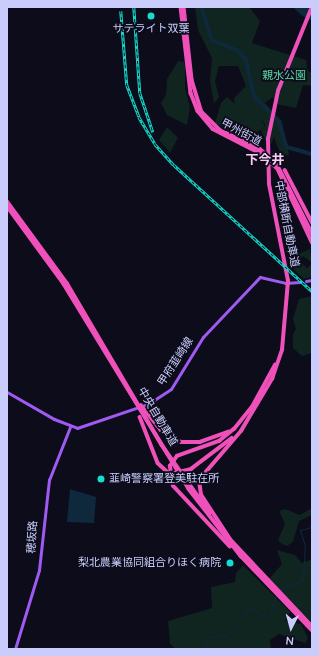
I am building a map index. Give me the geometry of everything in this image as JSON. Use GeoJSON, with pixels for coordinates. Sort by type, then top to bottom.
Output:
{"type":"FeatureCollection","features":[{"type":"Feature","properties":{"kind":"highway","name":"甲州街道"},"geometry":{"type":"LineString","coordinates":[[181,7],[191,93],[198,111],[217,131],[258,152],[278,169],[312,242]]}},
{"type":"Feature","properties":{"kind":"highway","name":"甲州街道"},"geometry":{"type":"LineString","coordinates":[[184,7],[192,80],[202,112],[220,130],[269,156],[282,170],[312,233]]}},
{"type":"Feature","properties":{"kind":"highway","name":"中部横断自動車道"},"geometry":{"type":"LineString","coordinates":[[249,418],[275,371],[287,314],[286,270],[267,172],[268,138],[274,103],[312,7]]}},
{"type":"Feature","properties":{"kind":"highway"},"geometry":{"type":"LineString","coordinates":[[269,156],[290,177],[312,222]]}},
{"type":"Feature","properties":{"kind":"highway","name":"中央自動車道"},"geometry":{"type":"LineString","coordinates":[[7,201],[66,283],[176,465],[231,541],[267,582],[312,626]]}},
{"type":"Feature","properties":{"kind":"highway","name":"中央自動車道"},"geometry":{"type":"LineString","coordinates":[[7,206],[64,284],[126,390],[189,489],[252,569],[267,582]]}},
{"type":"Feature","properties":{"kind":"highway","name":"中部横断自動車道"},"geometry":{"type":"LineString","coordinates":[[239,424],[269,379],[284,332]]}},
{"type":"Feature","properties":{"kind":"highway"},"geometry":{"type":"LineString","coordinates":[[123,379],[155,425],[175,440],[190,443],[209,440],[239,424]]}},
{"type":"Feature","properties":{"kind":"highway"},"geometry":{"type":"LineString","coordinates":[[126,390],[158,462],[172,474],[191,469],[220,450],[249,418]]}},
{"type":"Feature","properties":{"kind":"highway"},"geometry":{"type":"LineString","coordinates":[[231,541],[201,495],[199,480],[249,418]]}},
{"type":"Feature","properties":{"kind":"highway"},"geometry":{"type":"LineString","coordinates":[[239,424],[219,441],[182,453],[170,466],[170,482],[252,569]]}},
{"type":"Feature","properties":{"kind":"highway","name":"中央自動車道"},"geometry":{"type":"LineString","coordinates":[[294,609],[312,630]]}},
{"type":"Feature","properties":{"kind":"main road","name":"甲府韮崎線"},"geometry":{"type":"LineString","coordinates":[[70,427],[81,428],[144,406],[171,389],[198,344],[260,277],[286,284],[300,282]]}},
{"type":"Feature","properties":{"kind":"main road"},"geometry":{"type":"LineString","coordinates":[[306,281],[312,280]]}},
{"type":"Feature","properties":{"kind":"main road"},"geometry":{"type":"LineString","coordinates":[[7,392],[70,427]]}},
{"type":"Feature","properties":{"kind":"main road","name":"穂坂路"},"geometry":{"type":"LineString","coordinates":[[15,649],[39,570],[49,480],[70,427]]}},
{"type":"Feature","properties":{"kind":"green space","name":"親水公園"},"geometry":{"type":"Polygon","coordinates":[[[195,7],[249,7],[260,21],[252,43],[306,60],[308,71],[312,73],[312,86],[303,85],[296,108],[276,104],[273,97],[265,103],[282,121],[289,155],[281,156],[274,137],[271,144],[265,141],[261,130],[265,127],[252,135],[249,141],[215,123],[221,103],[227,97],[235,104],[234,98],[246,86],[238,66],[219,66],[215,81],[219,97],[214,104],[210,81],[212,58],[198,30],[195,7]]]}},
{"type":"Feature","properties":{"kind":"green space"},"geometry":{"type":"Polygon","coordinates":[[[178,61],[184,62],[185,66],[185,88],[190,107],[187,125],[167,115],[161,103],[166,95],[167,79],[178,61]]]}},
{"type":"Feature","properties":{"kind":"green space"},"geometry":{"type":"Polygon","coordinates":[[[167,127],[178,138],[170,153],[159,140],[167,127]]]}},
{"type":"Feature","properties":{"kind":"green space"},"geometry":{"type":"Polygon","coordinates":[[[310,249],[312,263],[303,256],[299,261],[307,268],[312,264],[312,277],[304,279],[291,267],[295,265],[294,256],[310,249]]]}},
{"type":"Feature","properties":{"kind":"green space"},"geometry":{"type":"Polygon","coordinates":[[[312,296],[312,353],[302,356],[293,348],[293,334],[296,329],[293,319],[299,299],[312,296]]]}},
{"type":"Feature","properties":{"kind":"green space"},"geometry":{"type":"Polygon","coordinates":[[[312,508],[312,515],[299,521],[293,542],[287,546],[282,544],[278,540],[285,524],[279,511],[285,509],[300,515],[312,508]]]}},
{"type":"Feature","properties":{"kind":"green space"},"geometry":{"type":"Polygon","coordinates":[[[277,550],[295,555],[302,563],[312,559],[312,623],[269,579],[282,564],[277,550]]]}},
{"type":"Feature","properties":{"kind":"green space"},"geometry":{"type":"Polygon","coordinates":[[[243,565],[290,612],[285,621],[301,624],[308,638],[305,643],[279,634],[270,640],[271,649],[176,649],[170,644],[168,621],[212,608],[211,587],[235,582],[236,573],[243,565]]]}},
{"type":"Feature","properties":{"kind":"water"},"geometry":{"type":"Polygon","coordinates":[[[293,7],[312,7],[312,21],[301,15],[293,7]]]}},
{"type":"Feature","properties":{"kind":"water"},"geometry":{"type":"Polygon","coordinates":[[[70,489],[96,497],[94,523],[67,522],[70,489]]]}},
{"type":"Feature","properties":{"kind":"waterway"},"geometry":{"type":"LineString","coordinates":[[202,7],[212,40],[237,50],[246,59],[255,97],[279,121],[287,147],[312,154]]}},
{"type":"Feature","properties":{"kind":"waterway"},"geometry":{"type":"LineString","coordinates":[[280,589],[303,580],[305,546],[300,530],[312,527]]}},
{"type":"Feature","properties":{"kind":"waterway"},"geometry":{"type":"LineString","coordinates":[[205,649],[207,637],[228,635],[251,606],[262,615],[270,616],[276,595]]}},
{"type":"Feature","properties":{"kind":"railway"},"geometry":{"type":"LineString","coordinates":[[134,7],[140,93],[153,132]]}},
{"type":"Feature","properties":{"kind":"railway"},"geometry":{"type":"LineString","coordinates":[[121,11],[127,85],[139,117],[155,144],[174,165],[312,291]]}},
{"type":"Feature","properties":{"kind":"place","name":"サテライト双葉"},"geometry":{"type":"Point","coordinates":[151,16]}},
{"type":"Feature","properties":{"kind":"place","name":"韮崎警察署登美駐在所"},"geometry":{"type":"Point","coordinates":[101,479]}},
{"type":"Feature","properties":{"kind":"place","name":"梨北農業協同組合りほく病院"},"geometry":{"type":"Point","coordinates":[230,563]}},
{"type":"Feature","properties":{"kind":"district","name":"下今井"},"geometry":{"type":"Point","coordinates":[265,160]}}]}
